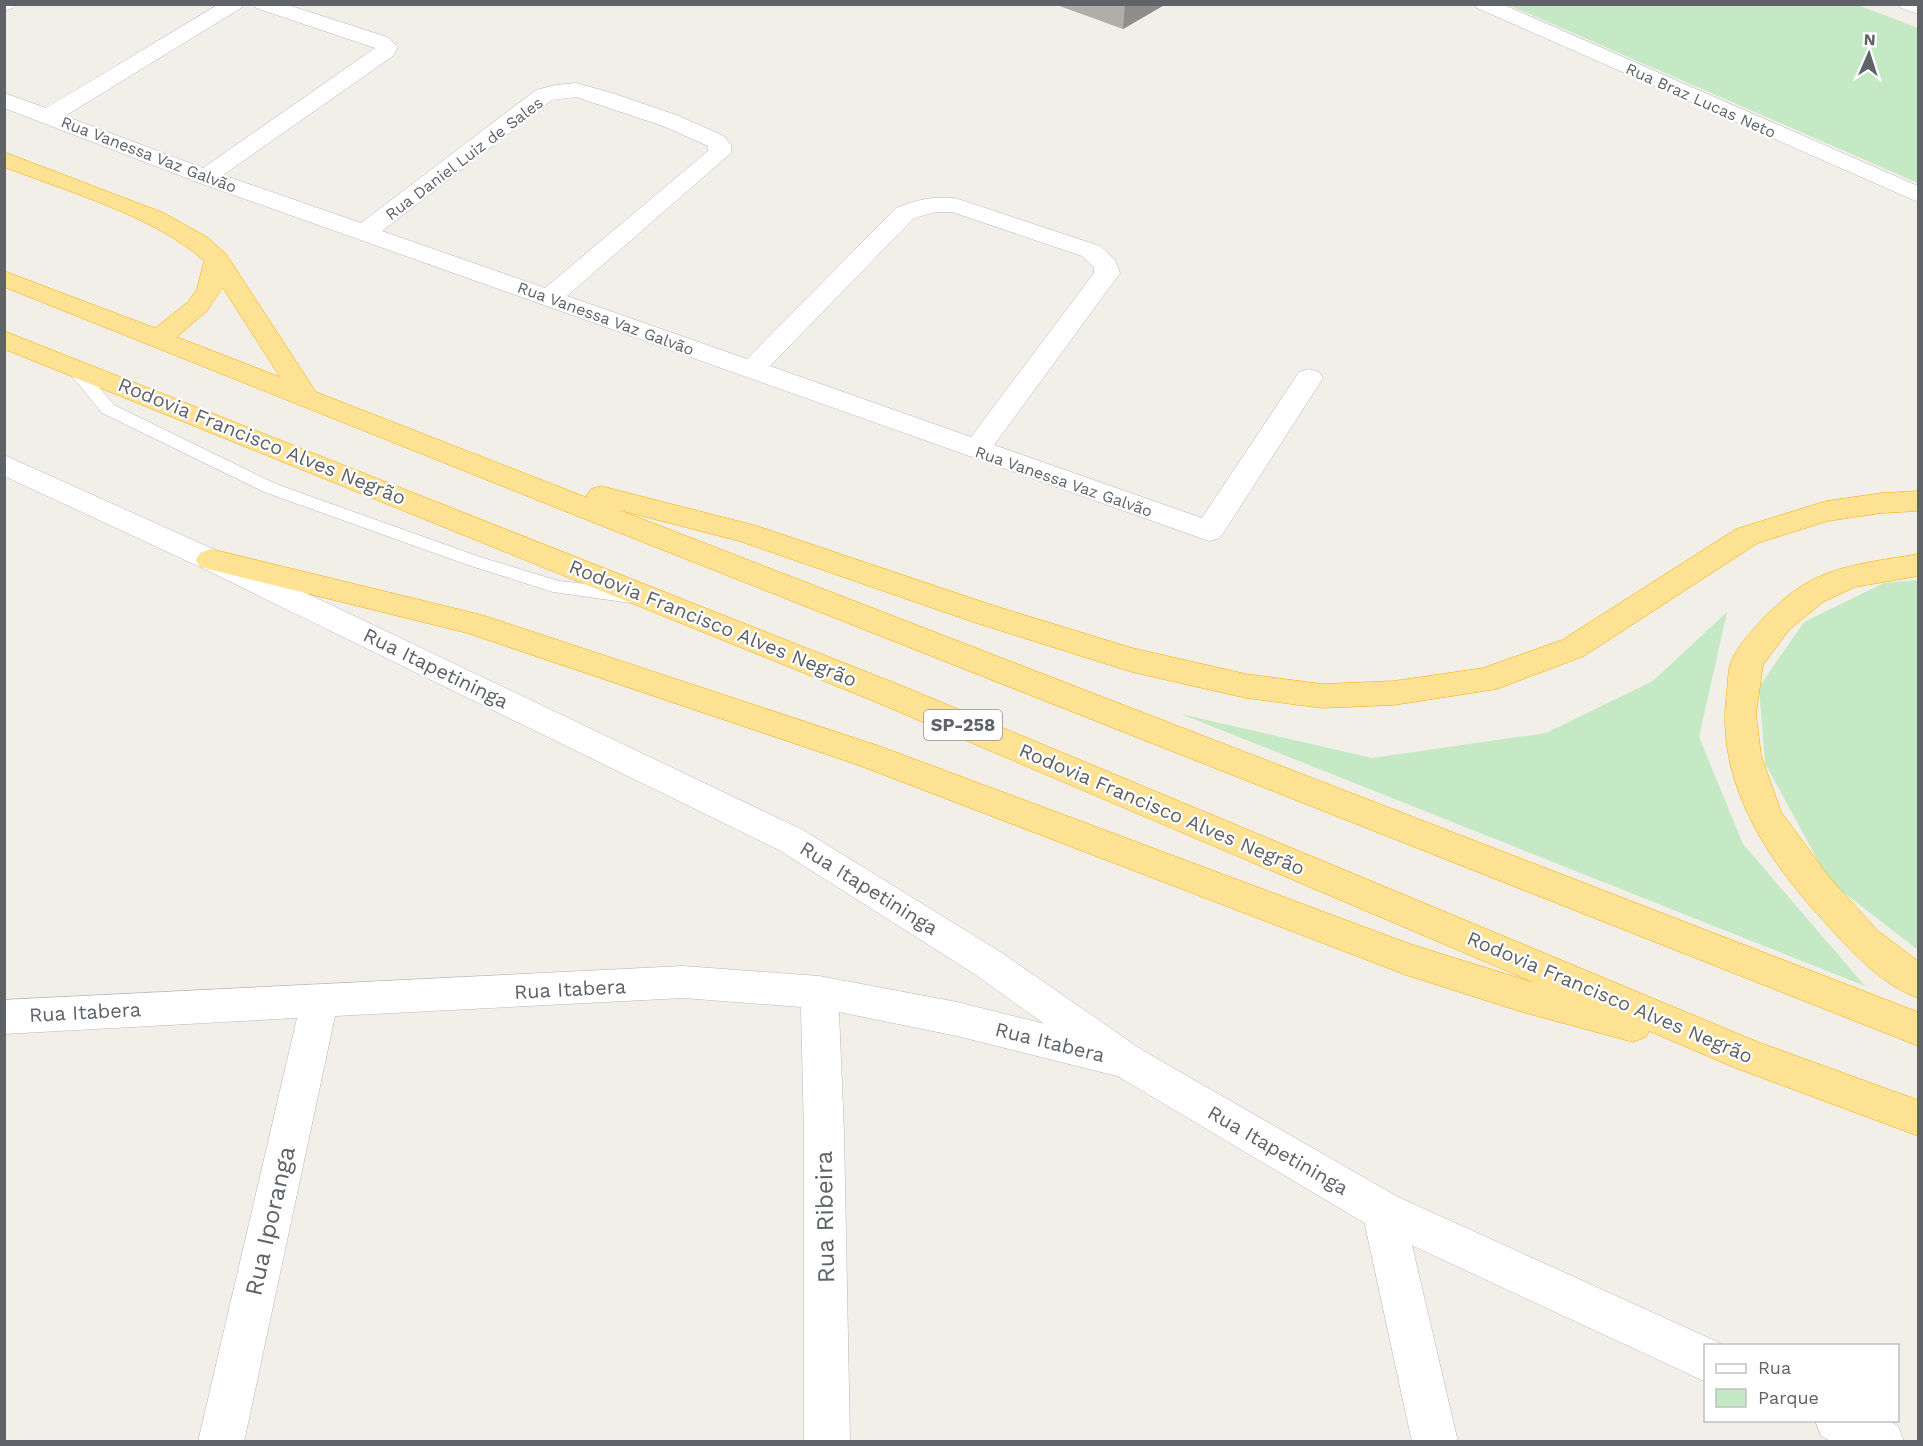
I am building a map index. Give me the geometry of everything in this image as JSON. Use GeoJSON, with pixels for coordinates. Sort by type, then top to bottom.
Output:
{"type":"FeatureCollection","features":[{"type":"Feature","properties":{"kind":"highway"},"geometry":{"type":"LineString","coordinates":[[4,159],[155,218],[198,242],[217,259],[306,397]]}},
{"type":"Feature","properties":{"kind":"highway"},"geometry":{"type":"LineString","coordinates":[[160,338],[197,307],[210,289],[217,259]]}},
{"type":"Feature","properties":{"kind":"highway"},"geometry":{"type":"LineString","coordinates":[[4,278],[160,338],[463,461],[1918,1029]]}},
{"type":"Feature","properties":{"kind":"highway","name":"Rodovia Francisco Alves Negrão"},"geometry":{"type":"LineString","coordinates":[[4,339],[890,694],[1747,1055],[1918,1118]]}},
{"type":"Feature","properties":{"kind":"highway"},"geometry":{"type":"LineString","coordinates":[[463,461],[746,533],[984,614],[1132,660],[1246,686],[1322,696],[1394,693],[1486,680],[1573,648],[1747,536],[1827,511],[1882,502],[1918,501]]}},
{"type":"Feature","properties":{"kind":"highway"},"geometry":{"type":"LineString","coordinates":[[211,560],[471,623],[870,756],[1406,959],[1522,996],[1747,1055]]}},
{"type":"Feature","properties":{"kind":"highway"},"geometry":{"type":"LineString","coordinates":[[1918,565],[1849,577],[1812,594],[1778,622],[1747,662],[1740,714],[1747,766],[1766,817],[1788,851],[1817,889],[1865,942],[1918,982]]}},
{"type":"Feature","properties":{"kind":"street"},"geometry":{"type":"LineString","coordinates":[[49,116],[234,4]]}},
{"type":"Feature","properties":{"kind":"street"},"geometry":{"type":"LineString","coordinates":[[205,177],[385,51],[387,47],[379,42],[263,4]]}},
{"type":"Feature","properties":{"kind":"street","name":"Rua Braz Lucas Neto"},"geometry":{"type":"LineString","coordinates":[[1484,4],[1918,195]]}},
{"type":"Feature","properties":{"kind":"street"},"geometry":{"type":"LineString","coordinates":[[1908,4],[1918,8]]}},
{"type":"Feature","properties":{"kind":"street","name":"Rua Daniel Luiz de Sales"},"geometry":{"type":"LineString","coordinates":[[365,232],[544,95],[555,91],[579,90],[698,130],[718,142],[719,153],[550,297]]}},
{"type":"Feature","properties":{"kind":"street","name":"Rua Vanessa Vaz Galvão"},"geometry":{"type":"LineString","coordinates":[[4,100],[205,177],[1209,531],[1309,378]]}},
{"type":"Feature","properties":{"kind":"street"},"geometry":{"type":"LineString","coordinates":[[752,370],[905,213],[919,206],[935,203],[955,205],[1090,251],[1106,265],[1107,273],[976,450]]}},
{"type":"Feature","properties":{"kind":"street","name":"Rua Itapetininga"},"geometry":{"type":"LineString","coordinates":[[4,464],[211,560],[791,840],[989,964],[1128,1062],[1383,1211],[1704,1359]]}},
{"type":"Feature","properties":{"kind":"street","name":"Rua Itabera"},"geometry":{"type":"LineString","coordinates":[[4,1017],[684,982],[819,992],[957,1019],[1128,1062]]}},
{"type":"Feature","properties":{"kind":"street","name":"Rua Ribeira"},"geometry":{"type":"LineString","coordinates":[[819,992],[825,1133],[827,1442]]}},
{"type":"Feature","properties":{"kind":"street","name":"Rua Iporanga"},"geometry":{"type":"LineString","coordinates":[[221,1442],[320,1000]]}},
{"type":"Feature","properties":{"kind":"street"},"geometry":{"type":"LineString","coordinates":[[1383,1211],[1435,1442]]}},
{"type":"Feature","properties":{"kind":"street"},"geometry":{"type":"LineString","coordinates":[[1841,1422],[1882,1442]]}},
{"type":"Feature","properties":{"kind":"green space"},"geometry":{"type":"Polygon","coordinates":[[[1509,5],[1858,5],[1918,28],[1918,183],[1509,5]]]}},
{"type":"Feature","properties":{"kind":"green space"},"geometry":{"type":"Polygon","coordinates":[[[1918,580],[1918,950],[1829,881],[1765,763],[1759,687],[1804,622],[1884,583],[1918,580]]]}},
{"type":"Feature","properties":{"kind":"green space"},"geometry":{"type":"Polygon","coordinates":[[[1727,612],[1699,737],[1743,844],[1865,986],[1181,714],[1372,758],[1546,733],[1653,681],[1727,612]]]}}]}
